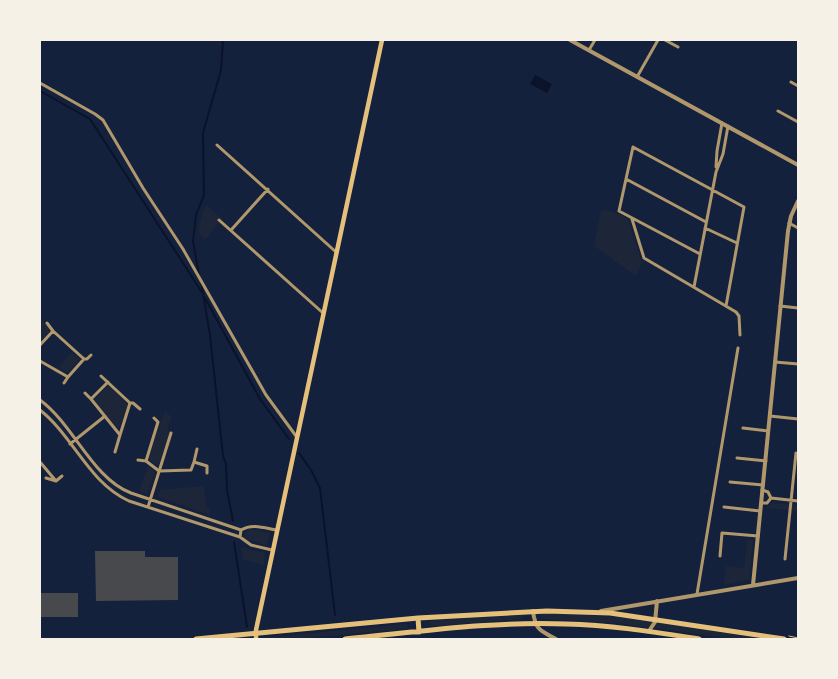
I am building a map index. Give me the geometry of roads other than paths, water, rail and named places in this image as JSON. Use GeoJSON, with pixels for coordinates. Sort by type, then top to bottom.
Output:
{"type":"FeatureCollection","features":[{"type":"Feature","properties":{"kind":"main road"},"geometry":{"type":"LineString","coordinates":[[256,636],[276,530],[382,40]]}},
{"type":"Feature","properties":{"kind":"main road"},"geometry":{"type":"LineString","coordinates":[[196,639],[256,636],[418,618],[533,611],[594,612],[784,639]]}},
{"type":"Feature","properties":{"kind":"main road"},"geometry":{"type":"LineString","coordinates":[[418,618],[419,632]]}},
{"type":"Feature","properties":{"kind":"main road"},"geometry":{"type":"LineString","coordinates":[[345,639],[534,623],[603,626],[699,639]]}},
{"type":"Feature","properties":{"kind":"street"},"geometry":{"type":"LineString","coordinates":[[570,40],[798,165]]}},
{"type":"Feature","properties":{"kind":"street"},"geometry":{"type":"LineString","coordinates":[[589,50],[595,40]]}},
{"type":"Feature","properties":{"kind":"street"},"geometry":{"type":"LineString","coordinates":[[637,77],[658,40]]}},
{"type":"Feature","properties":{"kind":"street"},"geometry":{"type":"LineString","coordinates":[[665,40],[678,47]]}},
{"type":"Feature","properties":{"kind":"street"},"geometry":{"type":"LineString","coordinates":[[791,82],[798,86]]}},
{"type":"Feature","properties":{"kind":"street"},"geometry":{"type":"LineString","coordinates":[[40,83],[103,120],[190,262],[266,395],[296,436]]}},
{"type":"Feature","properties":{"kind":"street"},"geometry":{"type":"LineString","coordinates":[[778,111],[798,122]]}},
{"type":"Feature","properties":{"kind":"street"},"geometry":{"type":"LineString","coordinates":[[694,287],[713,190],[722,123]]}},
{"type":"Feature","properties":{"kind":"street"},"geometry":{"type":"LineString","coordinates":[[716,172],[723,154],[728,126]]}},
{"type":"Feature","properties":{"kind":"street"},"geometry":{"type":"LineString","coordinates":[[217,145],[336,252]]}},
{"type":"Feature","properties":{"kind":"street"},"geometry":{"type":"LineString","coordinates":[[700,254],[619,212],[632,147],[744,207],[726,306]]}},
{"type":"Feature","properties":{"kind":"street"},"geometry":{"type":"LineString","coordinates":[[626,180],[706,222]]}},
{"type":"Feature","properties":{"kind":"street"},"geometry":{"type":"LineString","coordinates":[[232,229],[268,189]]}},
{"type":"Feature","properties":{"kind":"street"},"geometry":{"type":"LineString","coordinates":[[753,585],[789,223],[798,201]]}},
{"type":"Feature","properties":{"kind":"street"},"geometry":{"type":"LineString","coordinates":[[632,218],[644,258],[740,316],[740,334]]}},
{"type":"Feature","properties":{"kind":"street"},"geometry":{"type":"LineString","coordinates":[[219,220],[232,229],[323,312]]}},
{"type":"Feature","properties":{"kind":"street"},"geometry":{"type":"LineString","coordinates":[[789,223],[798,228]]}},
{"type":"Feature","properties":{"kind":"street"},"geometry":{"type":"LineString","coordinates":[[705,228],[737,243]]}},
{"type":"Feature","properties":{"kind":"street"},"geometry":{"type":"LineString","coordinates":[[780,306],[798,308]]}},
{"type":"Feature","properties":{"kind":"street"},"geometry":{"type":"LineString","coordinates":[[47,323],[53,331],[84,359]]}},
{"type":"Feature","properties":{"kind":"street"},"geometry":{"type":"LineString","coordinates":[[40,345],[53,331]]}},
{"type":"Feature","properties":{"kind":"street"},"geometry":{"type":"LineString","coordinates":[[697,594],[738,348]]}},
{"type":"Feature","properties":{"kind":"street"},"geometry":{"type":"LineString","coordinates":[[64,383],[84,359],[87,359],[90,355]]}},
{"type":"Feature","properties":{"kind":"street"},"geometry":{"type":"LineString","coordinates":[[40,361],[68,377]]}},
{"type":"Feature","properties":{"kind":"street"},"geometry":{"type":"LineString","coordinates":[[775,362],[798,364]]}},
{"type":"Feature","properties":{"kind":"street"},"geometry":{"type":"LineString","coordinates":[[101,376],[130,403],[133,403],[140,409]]}},
{"type":"Feature","properties":{"kind":"street"},"geometry":{"type":"LineString","coordinates":[[91,399],[108,382]]}},
{"type":"Feature","properties":{"kind":"street"},"geometry":{"type":"LineString","coordinates":[[85,393],[120,435]]}},
{"type":"Feature","properties":{"kind":"street"},"geometry":{"type":"LineString","coordinates":[[40,400],[56,414],[111,482],[126,491],[150,500],[241,530]]}},
{"type":"Feature","properties":{"kind":"street"},"geometry":{"type":"LineString","coordinates":[[115,452],[130,403]]}},
{"type":"Feature","properties":{"kind":"street"},"geometry":{"type":"LineString","coordinates":[[40,410],[51,420],[106,487],[122,498],[240,537],[251,545],[272,550]]}},
{"type":"Feature","properties":{"kind":"street"},"geometry":{"type":"LineString","coordinates":[[70,444],[105,416]]}},
{"type":"Feature","properties":{"kind":"street"},"geometry":{"type":"LineString","coordinates":[[770,416],[798,419]]}},
{"type":"Feature","properties":{"kind":"street"},"geometry":{"type":"LineString","coordinates":[[146,461],[158,422],[154,418]]}},
{"type":"Feature","properties":{"kind":"street"},"geometry":{"type":"LineString","coordinates":[[743,428],[768,431]]}},
{"type":"Feature","properties":{"kind":"street"},"geometry":{"type":"LineString","coordinates":[[148,507],[171,433]]}},
{"type":"Feature","properties":{"kind":"street"},"geometry":{"type":"LineString","coordinates":[[138,460],[146,461],[159,471],[191,470],[198,449]]}},
{"type":"Feature","properties":{"kind":"street"},"geometry":{"type":"LineString","coordinates":[[786,559],[796,453]]}},
{"type":"Feature","properties":{"kind":"street"},"geometry":{"type":"LineString","coordinates":[[737,458],[766,461]]}},
{"type":"Feature","properties":{"kind":"street"},"geometry":{"type":"LineString","coordinates":[[40,462],[56,481]]}},
{"type":"Feature","properties":{"kind":"street"},"geometry":{"type":"LineString","coordinates":[[194,462],[207,466],[206,473]]}},
{"type":"Feature","properties":{"kind":"street"},"geometry":{"type":"LineString","coordinates":[[56,481],[62,476]]}},
{"type":"Feature","properties":{"kind":"street"},"geometry":{"type":"LineString","coordinates":[[46,478],[56,481]]}},
{"type":"Feature","properties":{"kind":"street"},"geometry":{"type":"LineString","coordinates":[[730,482],[763,485]]}},
{"type":"Feature","properties":{"kind":"street"},"geometry":{"type":"LineString","coordinates":[[762,490],[768,492],[771,498]]}},
{"type":"Feature","properties":{"kind":"street"},"geometry":{"type":"LineString","coordinates":[[771,498],[798,501]]}},
{"type":"Feature","properties":{"kind":"street"},"geometry":{"type":"LineString","coordinates":[[761,503],[767,503],[771,498]]}},
{"type":"Feature","properties":{"kind":"street"},"geometry":{"type":"LineString","coordinates":[[724,507],[760,511]]}},
{"type":"Feature","properties":{"kind":"street"},"geometry":{"type":"LineString","coordinates":[[240,537],[241,530],[244,527],[256,526],[276,530]]}},
{"type":"Feature","properties":{"kind":"street"},"geometry":{"type":"LineString","coordinates":[[720,556],[722,533],[758,536]]}},
{"type":"Feature","properties":{"kind":"street"},"geometry":{"type":"LineString","coordinates":[[594,612],[798,578]]}},
{"type":"Feature","properties":{"kind":"street"},"geometry":{"type":"LineString","coordinates":[[648,632],[654,624],[657,601]]}},
{"type":"Feature","properties":{"kind":"street"},"geometry":{"type":"LineString","coordinates":[[533,611],[534,623],[542,631],[556,639]]}},
{"type":"Feature","properties":{"kind":"waterway"},"geometry":{"type":"LineString","coordinates":[[199,275],[193,241],[196,215],[204,195],[203,133],[221,70],[223,40]]}},
{"type":"Feature","properties":{"kind":"waterway"},"geometry":{"type":"LineString","coordinates":[[40,91],[90,119],[203,294]]}},
{"type":"Feature","properties":{"kind":"waterway"},"geometry":{"type":"LineString","coordinates":[[201,282],[210,335],[223,456],[226,464],[227,490],[233,521]]}},
{"type":"Feature","properties":{"kind":"waterway"},"geometry":{"type":"LineString","coordinates":[[205,298],[260,399],[289,439]]}},
{"type":"Feature","properties":{"kind":"waterway"},"geometry":{"type":"LineString","coordinates":[[299,453],[311,470],[320,488],[335,615]]}},
{"type":"Feature","properties":{"kind":"waterway"},"geometry":{"type":"LineString","coordinates":[[234,542],[247,627]]}}]}
